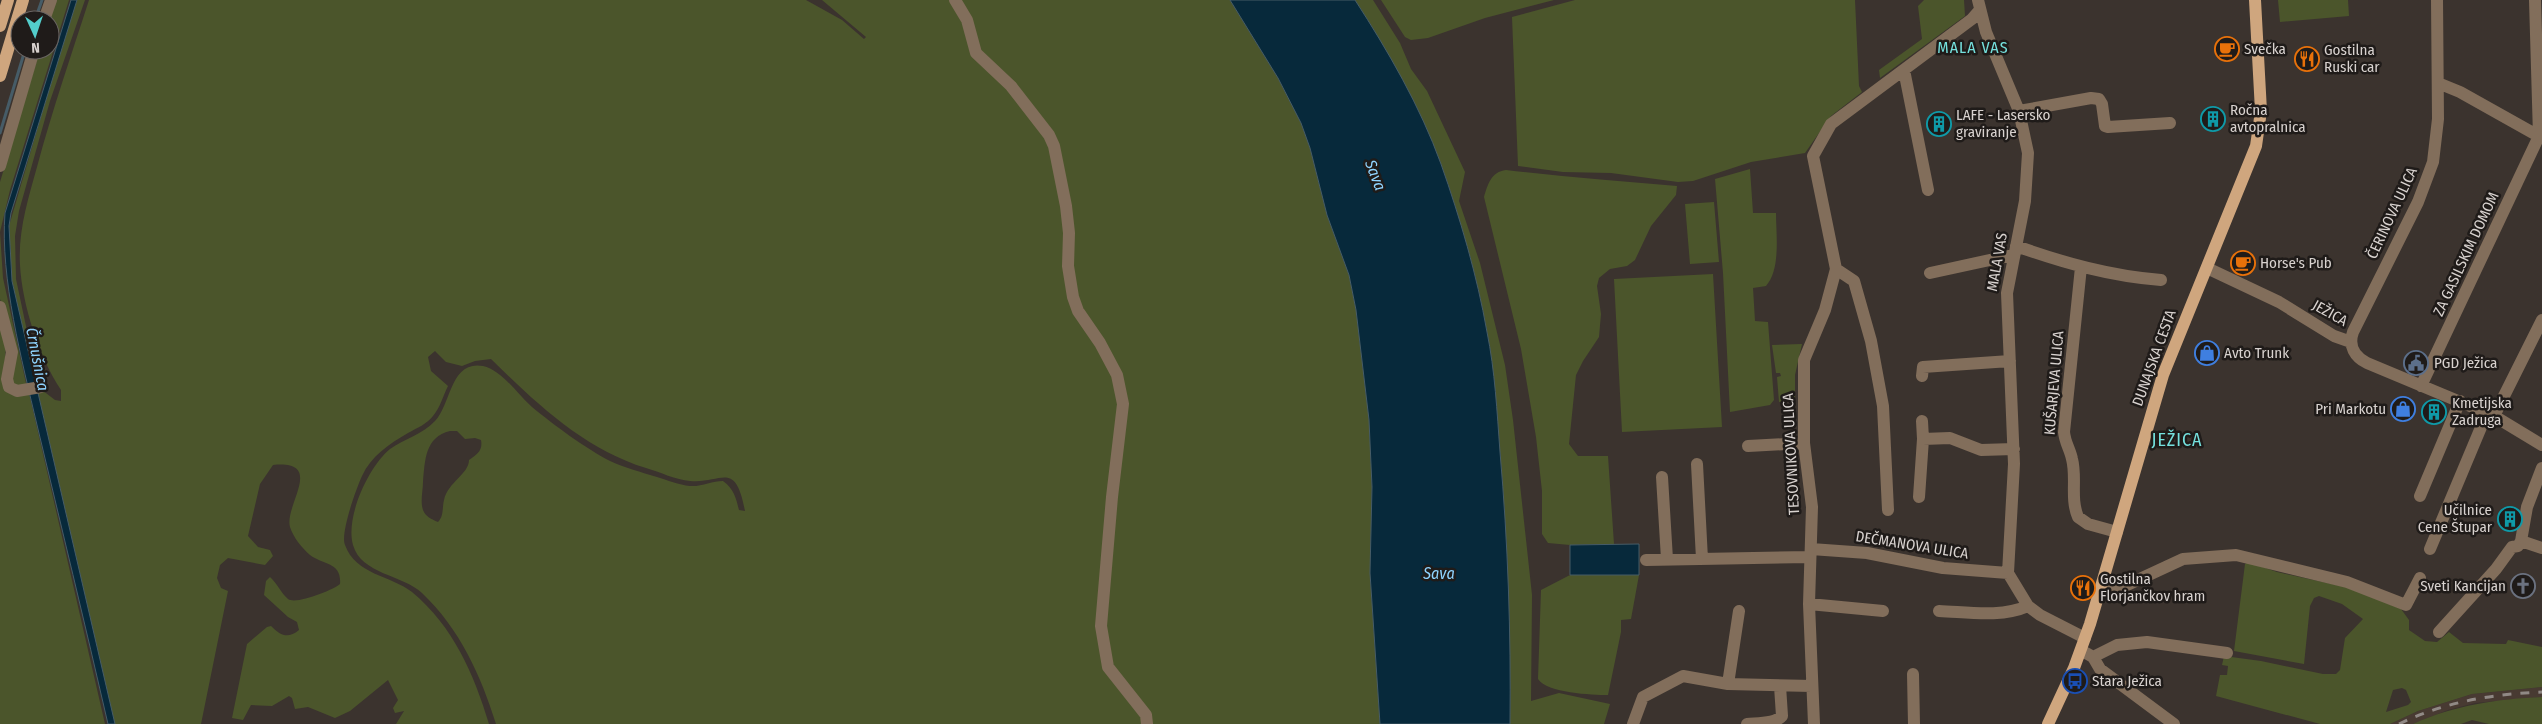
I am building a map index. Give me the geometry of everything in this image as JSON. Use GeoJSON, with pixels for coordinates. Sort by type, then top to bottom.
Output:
{"type":"FeatureCollection","features":[{"type":"Feature","properties":{"kind":"main road"},"geometry":{"type":"LineString","coordinates":[[0,26],[8,0]]}},
{"type":"Feature","properties":{"kind":"main road"},"geometry":{"type":"LineString","coordinates":[[0,76],[23,0]]}},
{"type":"Feature","properties":{"kind":"main road","name":"DUNAJSKA CESTA"},"geometry":{"type":"LineString","coordinates":[[2048,724],[2081,652],[2163,375],[2252,160],[2260,126],[2261,88],[2255,0]]}},
{"type":"Feature","properties":{"kind":"street"},"geometry":{"type":"LineString","coordinates":[[955,0],[967,20],[976,53],[1010,86],[1049,135],[1054,146],[1066,206],[1069,233],[1068,266],[1073,297],[1078,311],[1100,343],[1117,375],[1123,404],[1112,497],[1101,626],[1108,667],[1146,715],[1146,724]]}},
{"type":"Feature","properties":{"kind":"street","name":"ČERINOVA ULICA"},"geometry":{"type":"LineString","coordinates":[[2351,342],[2353,332],[2428,178],[2438,128],[2437,0]]}},
{"type":"Feature","properties":{"kind":"street"},"geometry":{"type":"LineString","coordinates":[[2535,0],[2541,137]]}},
{"type":"Feature","properties":{"kind":"street","name":"TESOVNIKOVA ULICA"},"geometry":{"type":"LineString","coordinates":[[1814,724],[1809,604],[1811,498],[1804,442],[1804,360],[1825,310],[1836,269],[1813,156],[1832,124],[1972,19],[1979,6]]}},
{"type":"Feature","properties":{"kind":"street","name":"MALA VAS"},"geometry":{"type":"LineString","coordinates":[[1979,6],[2019,111],[2028,152],[2028,174],[2007,293],[2014,449],[2008,573]]}},
{"type":"Feature","properties":{"kind":"street"},"geometry":{"type":"LineString","coordinates":[[0,166],[31,60]]}},
{"type":"Feature","properties":{"kind":"street"},"geometry":{"type":"LineString","coordinates":[[1904,70],[1928,190]]}},
{"type":"Feature","properties":{"kind":"street"},"geometry":{"type":"LineString","coordinates":[[2438,83],[2460,92],[2541,137]]}},
{"type":"Feature","properties":{"kind":"street"},"geometry":{"type":"LineString","coordinates":[[2019,111],[2091,98],[2098,99],[2102,104],[2105,126],[2108,127],[2170,123]]}},
{"type":"Feature","properties":{"kind":"street","name":"ZA GASILSKIM DOMOM"},"geometry":{"type":"LineString","coordinates":[[2422,386],[2541,137]]}},
{"type":"Feature","properties":{"kind":"street"},"geometry":{"type":"LineString","coordinates":[[1930,273],[2014,251],[2116,275],[2161,280]]}},
{"type":"Feature","properties":{"kind":"street","name":"KUŠARJEVA ULICA"},"geometry":{"type":"LineString","coordinates":[[2081,267],[2064,432],[2066,445],[2072,459],[2073,498],[2078,517],[2088,524],[2118,532]]}},
{"type":"Feature","properties":{"kind":"street","name":"JEŽICA"},"geometry":{"type":"LineString","coordinates":[[2207,268],[2279,302],[2334,336],[2351,342],[2355,353],[2363,361],[2490,415],[2542,445]]}},
{"type":"Feature","properties":{"kind":"street"},"geometry":{"type":"LineString","coordinates":[[1836,269],[1854,282],[1871,341],[1883,406],[1888,510]]}},
{"type":"Feature","properties":{"kind":"street"},"geometry":{"type":"LineString","coordinates":[[0,307],[12,352],[8,383],[13,390],[22,391],[41,387]]}},
{"type":"Feature","properties":{"kind":"street"},"geometry":{"type":"LineString","coordinates":[[2430,549],[2490,415],[2542,320]]}},
{"type":"Feature","properties":{"kind":"street"},"geometry":{"type":"LineString","coordinates":[[1922,376],[1923,367],[2010,361]]}},
{"type":"Feature","properties":{"kind":"street"},"geometry":{"type":"LineString","coordinates":[[2420,496],[2460,401]]}},
{"type":"Feature","properties":{"kind":"street"},"geometry":{"type":"LineString","coordinates":[[1919,497],[1923,439],[1922,421]]}},
{"type":"Feature","properties":{"kind":"street"},"geometry":{"type":"LineString","coordinates":[[1923,439],[1950,438],[1972,449],[1981,450],[2014,449]]}},
{"type":"Feature","properties":{"kind":"street"},"geometry":{"type":"LineString","coordinates":[[1748,446],[1804,442]]}},
{"type":"Feature","properties":{"kind":"street"},"geometry":{"type":"LineString","coordinates":[[1697,464],[1702,559]]}},
{"type":"Feature","properties":{"kind":"street"},"geometry":{"type":"LineString","coordinates":[[2439,632],[2496,569],[2512,547],[2518,546],[2521,541],[2527,507],[2542,468]]}},
{"type":"Feature","properties":{"kind":"street"},"geometry":{"type":"LineString","coordinates":[[1662,477],[1667,559]]}},
{"type":"Feature","properties":{"kind":"street"},"geometry":{"type":"LineString","coordinates":[[2521,541],[2542,548]]}},
{"type":"Feature","properties":{"kind":"street"},"geometry":{"type":"LineString","coordinates":[[1646,560],[1810,553]]}},
{"type":"Feature","properties":{"kind":"street","name":"DEČMANOVA ULICA"},"geometry":{"type":"LineString","coordinates":[[1810,553],[1867,553],[1943,568],[2008,573]]}},
{"type":"Feature","properties":{"kind":"street"},"geometry":{"type":"LineString","coordinates":[[2102,586],[2108,588],[2127,585],[2183,559],[2236,555],[2347,582],[2406,605],[2420,578]]}},
{"type":"Feature","properties":{"kind":"street"},"geometry":{"type":"LineString","coordinates":[[2008,573],[2028,606],[2040,615],[2085,638]]}},
{"type":"Feature","properties":{"kind":"street"},"geometry":{"type":"LineString","coordinates":[[1809,604],[1883,611]]}},
{"type":"Feature","properties":{"kind":"street"},"geometry":{"type":"LineString","coordinates":[[1939,611],[1996,613],[2019,610],[2028,606]]}},
{"type":"Feature","properties":{"kind":"street"},"geometry":{"type":"LineString","coordinates":[[1728,684],[1739,611]]}},
{"type":"Feature","properties":{"kind":"street"},"geometry":{"type":"LineString","coordinates":[[2093,657],[2117,645],[2147,642],[2228,653]]}},
{"type":"Feature","properties":{"kind":"street"},"geometry":{"type":"LineString","coordinates":[[2081,652],[2093,657],[2100,669],[2174,724]]}},
{"type":"Feature","properties":{"kind":"street"},"geometry":{"type":"LineString","coordinates":[[1914,674],[1914,724]]}},
{"type":"Feature","properties":{"kind":"street"},"geometry":{"type":"LineString","coordinates":[[1633,724],[1643,697],[1683,676],[1728,684],[1812,686]]}},
{"type":"Feature","properties":{"kind":"street"},"geometry":{"type":"LineString","coordinates":[[1747,724],[1773,723],[1780,719],[1782,716],[1780,686]]}},
{"type":"Feature","properties":{"kind":"shaded area"},"geometry":{"type":"Polygon","coordinates":[[[2542,687],[2542,697],[2475,703],[2448,710],[2413,724],[2390,724],[2418,711],[2472,694],[2542,687]]]}},
{"type":"Feature","properties":{"kind":"green space"},"geometry":{"type":"Polygon","coordinates":[[[56,0],[69,0],[60,29],[60,10],[53,10],[56,0]]]}},
{"type":"Feature","properties":{"kind":"green space"},"geometry":{"type":"Polygon","coordinates":[[[75,0],[85,0],[50,101],[19,211],[15,236],[16,279],[27,331],[46,371],[44,383],[35,386],[12,281],[9,226],[57,60],[60,60],[60,51],[75,0]]]}},
{"type":"Feature","properties":{"kind":"green space"},"geometry":{"type":"Polygon","coordinates":[[[89,0],[806,0],[842,20],[864,39],[866,37],[822,0],[1230,0],[1278,78],[1301,123],[1310,148],[1327,215],[1349,275],[1356,310],[1369,420],[1372,487],[1370,573],[1380,724],[496,724],[468,654],[447,622],[422,593],[414,587],[364,562],[357,555],[351,534],[356,507],[374,467],[395,445],[430,426],[435,421],[445,405],[453,385],[464,370],[472,366],[483,366],[497,372],[532,407],[590,450],[610,461],[633,470],[686,485],[698,486],[723,481],[736,498],[739,510],[745,511],[737,485],[732,479],[719,478],[690,481],[668,476],[623,460],[582,437],[562,423],[491,359],[475,361],[462,366],[446,362],[435,351],[428,357],[431,371],[448,386],[440,406],[422,426],[387,446],[370,462],[362,476],[353,501],[344,539],[350,555],[357,563],[365,569],[412,592],[439,620],[469,669],[489,724],[396,724],[404,711],[395,713],[393,708],[398,700],[388,680],[350,711],[335,718],[308,707],[295,709],[292,698],[289,696],[272,706],[251,705],[243,720],[232,718],[247,644],[267,627],[271,626],[285,635],[291,635],[299,630],[297,622],[288,617],[264,595],[266,581],[270,577],[286,597],[292,600],[314,596],[340,584],[340,577],[335,568],[310,555],[291,531],[290,518],[300,477],[297,469],[289,465],[273,465],[260,484],[248,536],[258,547],[270,550],[273,556],[265,565],[228,558],[220,565],[217,578],[221,588],[228,591],[201,724],[114,724],[37,392],[42,390],[55,400],[61,401],[61,390],[46,362],[33,330],[24,296],[20,265],[22,227],[27,203],[49,125],[89,0]],[[450,431],[436,438],[431,444],[426,458],[422,507],[427,516],[438,522],[442,515],[446,494],[466,470],[469,460],[479,452],[481,447],[481,440],[475,438],[465,439],[457,431],[450,431]]]}},
{"type":"Feature","properties":{"kind":"green space"},"geometry":{"type":"Polygon","coordinates":[[[1355,0],[1373,0],[1400,43],[1411,69],[1427,91],[1465,172],[1459,201],[1480,263],[1505,365],[1513,420],[1532,595],[1531,701],[1559,693],[1610,704],[1604,724],[1510,724],[1510,656],[1505,520],[1495,392],[1483,311],[1461,226],[1433,142],[1402,80],[1355,0]]]}},
{"type":"Feature","properties":{"kind":"green space"},"geometry":{"type":"Polygon","coordinates":[[[1381,0],[1554,0],[1485,18],[1428,38],[1411,40],[1405,37],[1381,0]]]}},
{"type":"Feature","properties":{"kind":"green space"},"geometry":{"type":"Polygon","coordinates":[[[1575,0],[1855,0],[1859,86],[1862,92],[1831,116],[1805,153],[1751,162],[1693,181],[1678,182],[1611,173],[1563,172],[1518,166],[1512,17],[1575,0]]]}},
{"type":"Feature","properties":{"kind":"green space"},"geometry":{"type":"Polygon","coordinates":[[[1924,0],[1964,0],[1965,16],[1880,78],[1879,70],[1922,39],[1918,6],[1924,0]]]}},
{"type":"Feature","properties":{"kind":"green space"},"geometry":{"type":"Polygon","coordinates":[[[2278,0],[2348,0],[2349,16],[2280,22],[2278,0]]]}},
{"type":"Feature","properties":{"kind":"green space"},"geometry":{"type":"Polygon","coordinates":[[[37,60],[50,60],[10,190],[0,232],[0,182],[37,60]]]}},
{"type":"Feature","properties":{"kind":"green space"},"geometry":{"type":"Polygon","coordinates":[[[1750,169],[1753,213],[1776,213],[1777,251],[1774,270],[1766,286],[1753,288],[1755,321],[1768,322],[1774,400],[1770,405],[1730,412],[1723,273],[1715,179],[1750,169]]]}},
{"type":"Feature","properties":{"kind":"green space"},"geometry":{"type":"Polygon","coordinates":[[[1506,170],[1677,186],[1676,195],[1651,226],[1635,260],[1627,266],[1610,269],[1599,278],[1597,286],[1601,314],[1599,337],[1576,375],[1569,444],[1578,456],[1608,456],[1614,544],[1570,545],[1548,543],[1542,534],[1542,491],[1536,437],[1521,349],[1484,197],[1489,183],[1494,176],[1506,170]]]}},
{"type":"Feature","properties":{"kind":"green space"},"geometry":{"type":"Polygon","coordinates":[[[1714,202],[1719,262],[1690,264],[1685,204],[1714,202]]]}},
{"type":"Feature","properties":{"kind":"green space"},"geometry":{"type":"Polygon","coordinates":[[[0,232],[3,278],[27,388],[12,384],[12,338],[0,299],[0,232]]]}},
{"type":"Feature","properties":{"kind":"green space"},"geometry":{"type":"Polygon","coordinates":[[[1713,274],[1722,427],[1622,432],[1614,279],[1713,274]]]}},
{"type":"Feature","properties":{"kind":"green space"},"geometry":{"type":"Polygon","coordinates":[[[0,318],[7,336],[3,381],[29,393],[105,724],[0,724],[0,318]]]}},
{"type":"Feature","properties":{"kind":"green space"},"geometry":{"type":"Polygon","coordinates":[[[1802,344],[1795,375],[1795,400],[1779,402],[1777,377],[1781,376],[1780,373],[1776,373],[1772,345],[1802,344]]]}},
{"type":"Feature","properties":{"kind":"green space"},"geometry":{"type":"Polygon","coordinates":[[[2248,562],[2277,572],[2350,588],[2401,609],[2409,620],[2409,630],[2425,641],[2437,642],[2449,632],[2463,643],[2506,644],[2508,640],[2542,647],[2542,687],[2472,694],[2418,711],[2390,724],[2320,724],[2216,696],[2220,675],[2227,675],[2228,666],[2222,665],[2224,656],[2261,661],[2323,674],[2336,674],[2340,670],[2345,638],[2363,619],[2342,604],[2319,596],[2314,598],[2310,606],[2304,664],[2234,651],[2245,564],[2248,562]],[[2402,688],[2393,690],[2386,712],[2408,705],[2411,702],[2406,690],[2402,688]]]}},
{"type":"Feature","properties":{"kind":"green space"},"geometry":{"type":"Polygon","coordinates":[[[1570,575],[1639,575],[1631,619],[1621,620],[1621,632],[1608,695],[1581,694],[1560,690],[1543,684],[1538,679],[1541,590],[1570,575]]]}},
{"type":"Feature","properties":{"kind":"green space"},"geometry":{"type":"Polygon","coordinates":[[[2542,697],[2542,724],[2489,724],[2472,720],[2461,724],[2413,724],[2429,717],[2476,704],[2542,697]]]}},
{"type":"Feature","properties":{"kind":"water","name":"Črnušnica"},"geometry":{"type":"Polygon","coordinates":[[[71,0],[77,0],[60,55],[60,36],[71,0]]]}},
{"type":"Feature","properties":{"kind":"water","name":"Sava"},"geometry":{"type":"Polygon","coordinates":[[[1230,0],[1355,0],[1402,79],[1433,142],[1473,268],[1490,347],[1494,377],[1507,554],[1510,724],[1380,724],[1370,573],[1372,487],[1369,420],[1356,310],[1349,275],[1327,215],[1310,148],[1301,123],[1278,78],[1230,0]]]}},
{"type":"Feature","properties":{"kind":"water","name":"Črnušnica"},"geometry":{"type":"Polygon","coordinates":[[[52,60],[58,60],[11,213],[9,226],[12,281],[115,724],[108,724],[25,374],[9,292],[4,238],[5,213],[52,60]]]}},
{"type":"Feature","properties":{"kind":"water"},"geometry":{"type":"Polygon","coordinates":[[[1639,544],[1639,575],[1570,575],[1570,545],[1639,544]]]}},
{"type":"Feature","properties":{"kind":"waterway"},"geometry":{"type":"LineString","coordinates":[[38,10],[42,0]]}},
{"type":"Feature","properties":{"kind":"waterway"},"geometry":{"type":"LineString","coordinates":[[0,133],[22,60]]}},
{"type":"Feature","properties":{"kind":"railway"},"geometry":{"type":"LineString","coordinates":[[2399,724],[2416,716],[2451,705],[2487,697],[2542,692]]}},
{"type":"Feature","properties":{"kind":"place","name":"Svečka"},"geometry":{"type":"Point","coordinates":[2227,49]}},
{"type":"Feature","properties":{"kind":"place","name":"Gostilna Ruski car"},"geometry":{"type":"Point","coordinates":[2307,59]}},
{"type":"Feature","properties":{"kind":"place","name":"Ročna avtopralnica"},"geometry":{"type":"Point","coordinates":[2213,119]}},
{"type":"Feature","properties":{"kind":"place","name":"LAFE - Lasersko graviranje"},"geometry":{"type":"Point","coordinates":[1939,124]}},
{"type":"Feature","properties":{"kind":"place","name":"Horse's Pub"},"geometry":{"type":"Point","coordinates":[2243,263]}},
{"type":"Feature","properties":{"kind":"place","name":"Avto Trunk"},"geometry":{"type":"Point","coordinates":[2207,353]}},
{"type":"Feature","properties":{"kind":"place","name":"PGD Ježica"},"geometry":{"type":"Point","coordinates":[2416,363]}},
{"type":"Feature","properties":{"kind":"place","name":"Pri Markotu"},"geometry":{"type":"Point","coordinates":[2403,409]}},
{"type":"Feature","properties":{"kind":"place","name":"Kmetijska Zadruga"},"geometry":{"type":"Point","coordinates":[2434,412]}},
{"type":"Feature","properties":{"kind":"place","name":"Učilnice Cene Štupar"},"geometry":{"type":"Point","coordinates":[2510,519]}},
{"type":"Feature","properties":{"kind":"place","name":"Sveti Kancijan"},"geometry":{"type":"Point","coordinates":[2523,586]}},
{"type":"Feature","properties":{"kind":"place","name":"Gostilna Florjančkov hram"},"geometry":{"type":"Point","coordinates":[2083,588]}},
{"type":"Feature","properties":{"kind":"place","name":"Stara Ježica"},"geometry":{"type":"Point","coordinates":[2075,681]}},
{"type":"Feature","properties":{"kind":"district","name":"MALA VAS"},"geometry":{"type":"Point","coordinates":[1973,47]}},
{"type":"Feature","properties":{"kind":"district","name":"JEŽICA"},"geometry":{"type":"Point","coordinates":[2177,440]}}]}
